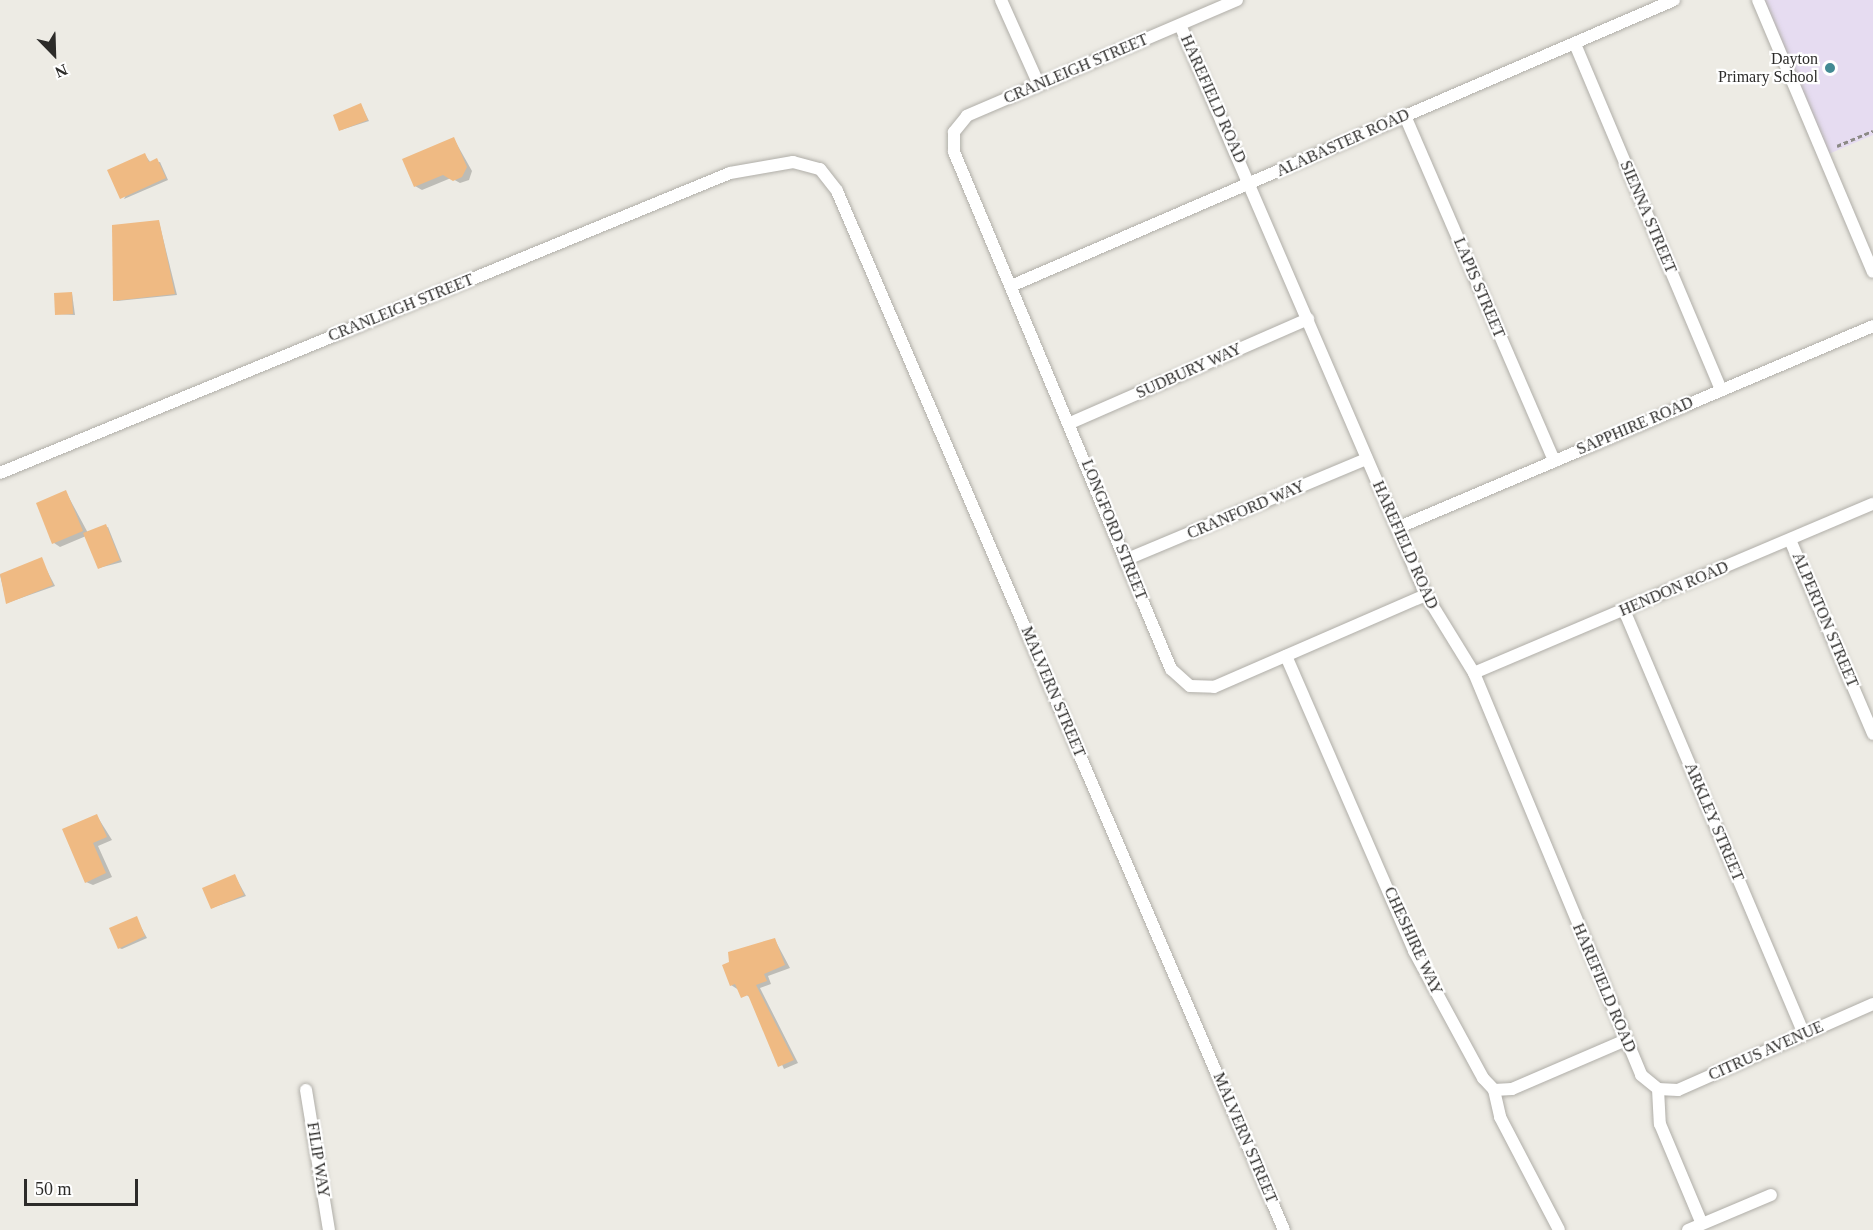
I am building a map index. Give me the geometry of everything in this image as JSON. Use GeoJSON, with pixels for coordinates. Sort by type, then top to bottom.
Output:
{"type":"FeatureCollection","features":[{"type":"Feature","properties":{"kind":"street"},"geometry":{"type":"LineString","coordinates":[[1001,0],[1039,85]]}},
{"type":"Feature","properties":{"kind":"street","name":"CRANLEIGH STREET"},"geometry":{"type":"LineString","coordinates":[[954,132],[967,116],[1237,0]]}},
{"type":"Feature","properties":{"kind":"street","name":"ALABASTER ROAD"},"geometry":{"type":"LineString","coordinates":[[1011,286],[1674,0]]}},
{"type":"Feature","properties":{"kind":"street"},"geometry":{"type":"LineString","coordinates":[[1758,0],[1873,272]]}},
{"type":"Feature","properties":{"kind":"street","name":"HAREFIELD ROAD"},"geometry":{"type":"LineString","coordinates":[[1180,25],[1251,184],[1426,595],[1474,673],[1641,1075],[1658,1089]]}},
{"type":"Feature","properties":{"kind":"street","name":"SIENNA STREET"},"geometry":{"type":"LineString","coordinates":[[1575,44],[1721,390]]}},
{"type":"Feature","properties":{"kind":"street","name":"LAPIS STREET"},"geometry":{"type":"LineString","coordinates":[[1405,116],[1554,461]]}},
{"type":"Feature","properties":{"kind":"street","name":"LONGFORD STREET"},"geometry":{"type":"LineString","coordinates":[[954,132],[954,152],[1070,423],[1171,669],[1190,686],[1214,687],[1426,595]]}},
{"type":"Feature","properties":{"kind":"street","name":"CRANLEIGH STREET"},"geometry":{"type":"LineString","coordinates":[[0,473],[729,173],[793,162],[807,166]]}},
{"type":"Feature","properties":{"kind":"street","name":"MALVERN STREET"},"geometry":{"type":"LineString","coordinates":[[807,166],[820,169],[837,191],[1284,1230]]}},
{"type":"Feature","properties":{"kind":"street","name":"SUDBURY WAY"},"geometry":{"type":"LineString","coordinates":[[1070,423],[1308,319]]}},
{"type":"Feature","properties":{"kind":"street","name":"SAPPHIRE ROAD"},"geometry":{"type":"LineString","coordinates":[[1397,528],[1873,326]]}},
{"type":"Feature","properties":{"kind":"street","name":"CRANFORD WAY"},"geometry":{"type":"LineString","coordinates":[[1125,560],[1367,459]]}},
{"type":"Feature","properties":{"kind":"street","name":"HENDON ROAD"},"geometry":{"type":"LineString","coordinates":[[1474,673],[1873,504]]}},
{"type":"Feature","properties":{"kind":"street","name":"ALPERTON STREET"},"geometry":{"type":"LineString","coordinates":[[1790,540],[1873,734]]}},
{"type":"Feature","properties":{"kind":"street","name":"ARKLEY STREET"},"geometry":{"type":"LineString","coordinates":[[1624,610],[1804,1034]]}},
{"type":"Feature","properties":{"kind":"street","name":"CHESHIRE WAY"},"geometry":{"type":"LineString","coordinates":[[1286,656],[1414,951],[1483,1078],[1494,1090]]}},
{"type":"Feature","properties":{"kind":"street","name":"CITRUS AVENUE"},"geometry":{"type":"LineString","coordinates":[[1658,1089],[1678,1090],[1873,1004]]}},
{"type":"Feature","properties":{"kind":"street"},"geometry":{"type":"LineString","coordinates":[[1559,1230],[1500,1117],[1494,1090],[1512,1089],[1626,1040]]}},
{"type":"Feature","properties":{"kind":"street"},"geometry":{"type":"LineString","coordinates":[[1658,1089],[1660,1124],[1702,1224]]}},
{"type":"Feature","properties":{"kind":"street","name":"FILIP WAY"},"geometry":{"type":"LineString","coordinates":[[306,1090],[329,1230]]}},
{"type":"Feature","properties":{"kind":"street"},"geometry":{"type":"LineString","coordinates":[[1688,1230],[1772,1195]]}},
{"type":"Feature","properties":{"kind":"path"},"geometry":{"type":"LineString","coordinates":[[1837,146],[1873,131]]}},
{"type":"Feature","properties":{"kind":"shaded area","name":"Dayton Primary School"},"geometry":{"type":"Polygon","coordinates":[[[1757,0],[1873,0],[1873,135],[1824,156],[1757,0]]]}},
{"type":"Feature","properties":{"kind":"building"},"geometry":{"type":"Polygon","coordinates":[[[361,103],[368,120],[339,131],[333,115],[361,103]]]}},
{"type":"Feature","properties":{"kind":"building"},"geometry":{"type":"Polygon","coordinates":[[[454,137],[467,167],[462,177],[453,181],[443,175],[414,187],[402,159],[454,137]]]}},
{"type":"Feature","properties":{"kind":"building"},"geometry":{"type":"Polygon","coordinates":[[[145,153],[149,162],[157,158],[166,178],[120,199],[107,170],[145,153]]]}},
{"type":"Feature","properties":{"kind":"building"},"geometry":{"type":"Polygon","coordinates":[[[159,220],[175,294],[113,301],[112,225],[159,220]]]}},
{"type":"Feature","properties":{"kind":"building"},"geometry":{"type":"Polygon","coordinates":[[[72,292],[73,314],[55,315],[54,293],[72,292]]]}},
{"type":"Feature","properties":{"kind":"building"},"geometry":{"type":"Polygon","coordinates":[[[66,490],[83,531],[52,544],[36,503],[66,490]]]}},
{"type":"Feature","properties":{"kind":"building"},"geometry":{"type":"Polygon","coordinates":[[[106,524],[120,560],[98,569],[83,533],[106,524]]]}},
{"type":"Feature","properties":{"kind":"building"},"geometry":{"type":"Polygon","coordinates":[[[42,557],[53,585],[6,604],[0,574],[42,557]]]}},
{"type":"Feature","properties":{"kind":"building"},"geometry":{"type":"Polygon","coordinates":[[[97,814],[107,837],[93,843],[106,873],[85,883],[62,829],[97,814]]]}},
{"type":"Feature","properties":{"kind":"building"},"geometry":{"type":"Polygon","coordinates":[[[235,874],[244,895],[211,909],[202,888],[235,874]]]}},
{"type":"Feature","properties":{"kind":"building"},"geometry":{"type":"Polygon","coordinates":[[[137,916],[145,936],[118,949],[109,928],[137,916]]]}},
{"type":"Feature","properties":{"kind":"building"},"geometry":{"type":"Polygon","coordinates":[[[775,938],[785,965],[764,974],[767,981],[756,985],[794,1060],[778,1067],[748,995],[741,998],[735,984],[730,986],[722,965],[729,962],[728,952],[775,938]]]}},
{"type":"Feature","properties":{"kind":"place","name":"Dayton Primary School"},"geometry":{"type":"Point","coordinates":[1830,68]}}]}
